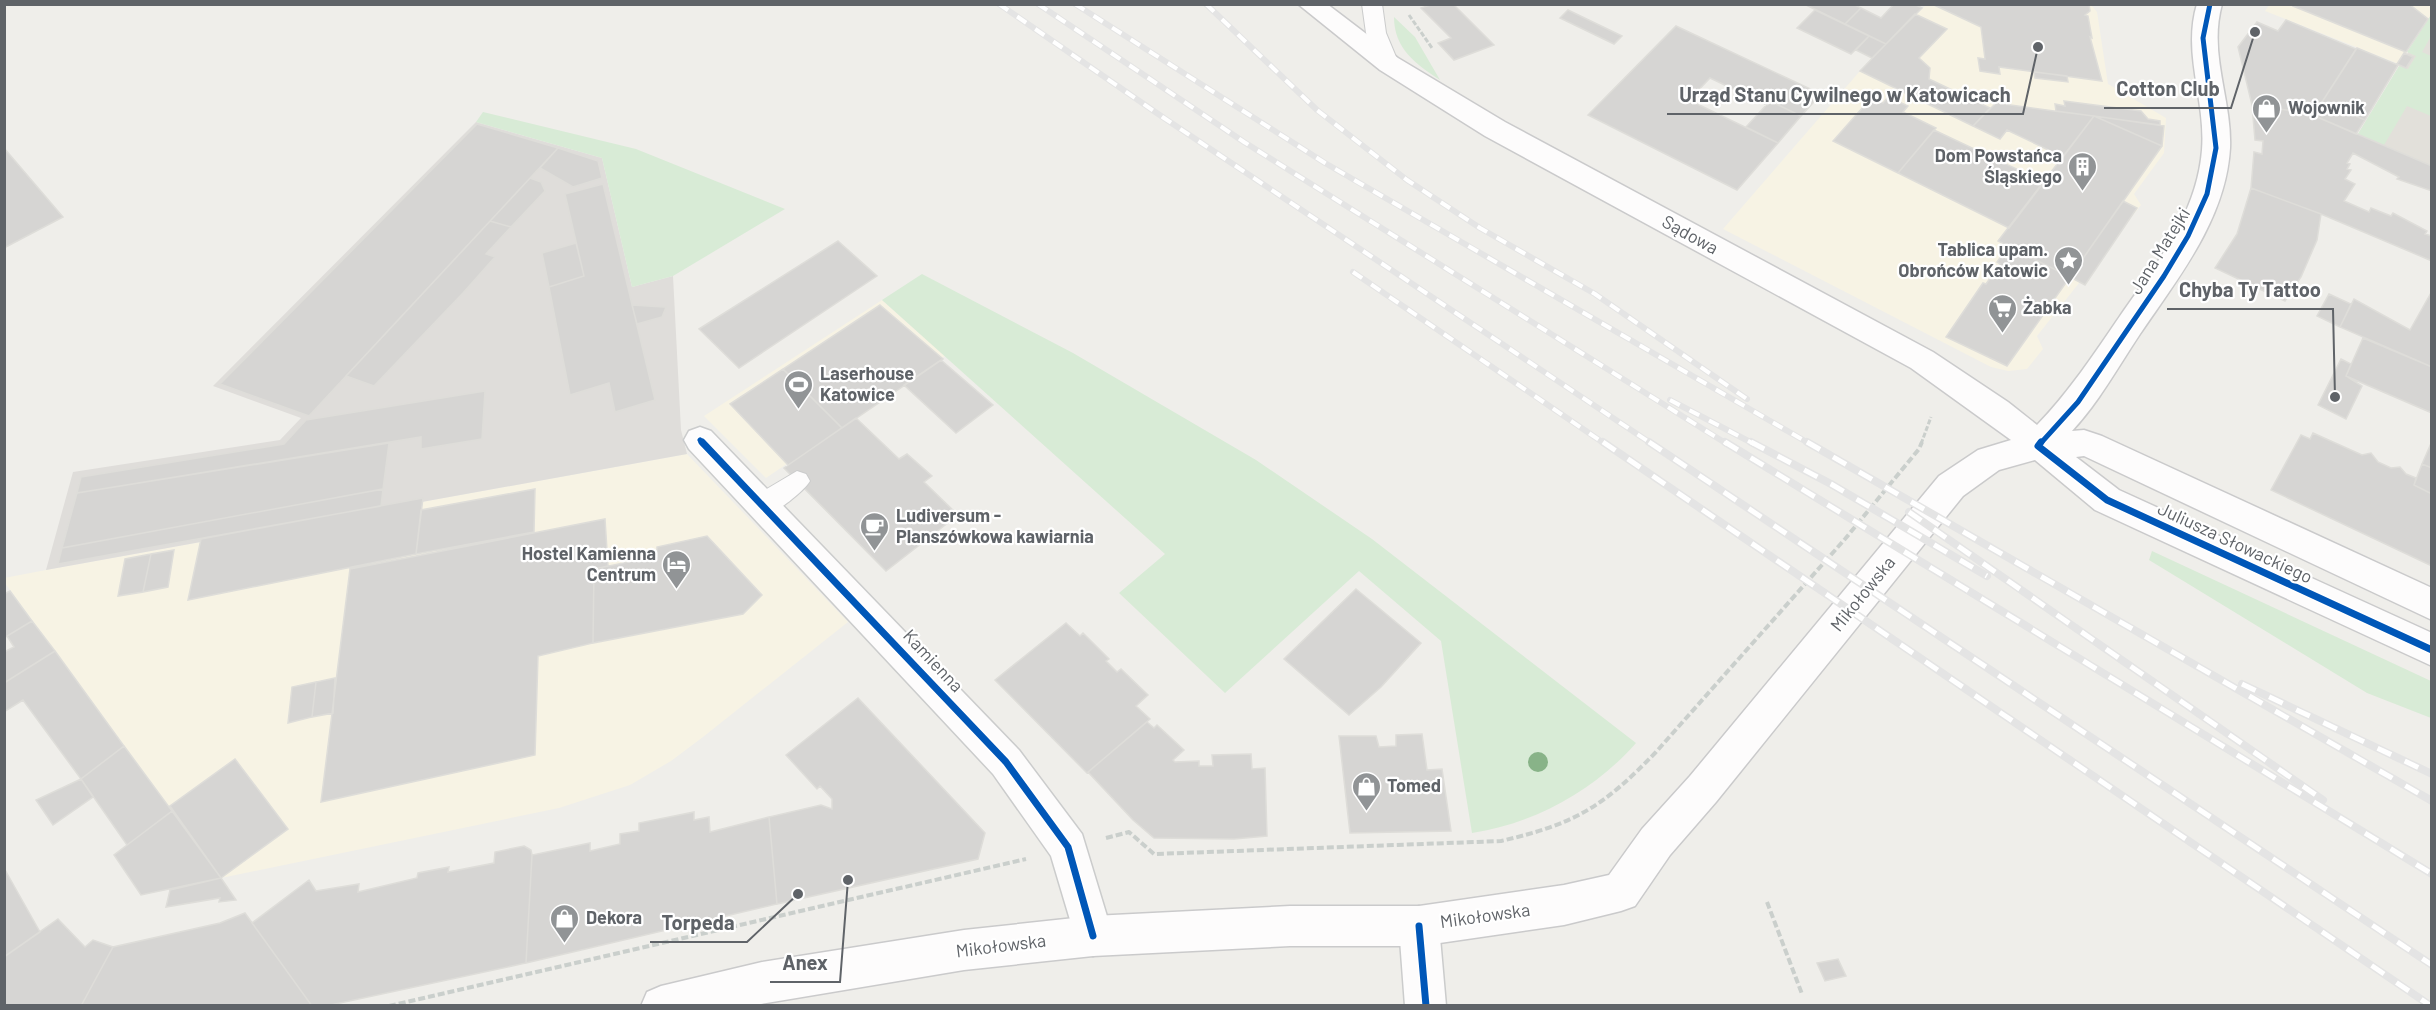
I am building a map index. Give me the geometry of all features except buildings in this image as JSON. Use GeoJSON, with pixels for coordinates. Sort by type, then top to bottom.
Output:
{"type":"FeatureCollection","features":[{"type":"Feature","properties":{"kind":"main road","name":"Sądowa"},"geometry":{"type":"LineString","coordinates":[[1310,4],[1389,64],[1495,129],[1922,360],[1997,411],[2038,446]]}},
{"type":"Feature","properties":{"kind":"main road","name":"Jana Matejki"},"geometry":{"type":"LineString","coordinates":[[2038,446],[2077,404],[2185,244],[2202,212],[2216,149],[2215,108],[2203,46],[2203,27],[2210,4]]}},
{"type":"Feature","properties":{"kind":"main road","name":"Kamienna"},"geometry":{"type":"LineString","coordinates":[[700,440],[764,504],[1006,762],[1068,847],[1093,936]]}},
{"type":"Feature","properties":{"kind":"main road","name":"Juliusza Słowackiego"},"geometry":{"type":"LineString","coordinates":[[2038,446],[2084,443],[2098,448],[2432,605]]}},
{"type":"Feature","properties":{"kind":"main road","name":"Juliusza Słowackiego"},"geometry":{"type":"LineString","coordinates":[[2038,446],[2107,500],[2432,650]]}},
{"type":"Feature","properties":{"kind":"main road","name":"Mikołowska"},"geometry":{"type":"LineString","coordinates":[[661,1005],[763,994],[964,950],[1093,936],[1290,926],[1419,926],[1564,905],[1621,892],[1656,842],[1703,789],[1951,486],[1989,459],[2038,446]]}},
{"type":"Feature","properties":{"kind":"main road"},"geometry":{"type":"LineString","coordinates":[[1419,926],[1426,1005]]}},
{"type":"Feature","properties":{"kind":"lane"},"geometry":{"type":"LineString","coordinates":[[1372,4],[1376,33],[1389,64]]}},
{"type":"Feature","properties":{"kind":"lane"},"geometry":{"type":"LineString","coordinates":[[764,504],[796,481]]}},
{"type":"Feature","properties":{"kind":"path"},"geometry":{"type":"LineString","coordinates":[[389,1005],[998,867],[1129,832],[1154,854],[1489,841],[1545,831],[1570,822],[1589,812],[1642,767],[1742,656],[1919,449],[1931,417]]}},
{"type":"Feature","properties":{"kind":"path"},"geometry":{"type":"LineString","coordinates":[[1767,902],[1803,994]]}},
{"type":"Feature","properties":{"kind":"shaded area"},"geometry":{"type":"Polygon","coordinates":[[[2270,4],[2432,5],[2431,15],[2399,64],[2265,11],[2270,4]]]}},
{"type":"Feature","properties":{"kind":"shaded area"},"geometry":{"type":"Polygon","coordinates":[[[1926,5],[2091,5],[2097,12],[2108,84],[2166,118],[2164,153],[2134,194],[2141,205],[2037,336],[2043,349],[2027,369],[2008,371],[1991,367],[1723,229],[1860,71],[1926,5]]]}},
{"type":"Feature","properties":{"kind":"shaded area"},"geometry":{"type":"Polygon","coordinates":[[[2431,15],[2431,166],[2358,134],[2431,15]]]}},
{"type":"Feature","properties":{"kind":"shaded area"},"geometry":{"type":"Polygon","coordinates":[[[476,122],[602,158],[632,287],[673,276],[681,430],[687,454],[46,570],[73,472],[280,440],[301,418],[213,386],[476,122]]]}},
{"type":"Feature","properties":{"kind":"shaded area"},"geometry":{"type":"Polygon","coordinates":[[[882,300],[945,356],[766,478],[704,416],[882,300]]]}},
{"type":"Feature","properties":{"kind":"shaded area"},"geometry":{"type":"Polygon","coordinates":[[[687,454],[848,622],[671,761],[630,785],[559,808],[221,878],[5,583],[4,578],[46,570],[687,454]]]}},
{"type":"Feature","properties":{"kind":"green space"},"geometry":{"type":"Polygon","coordinates":[[[2431,15],[2431,36],[2422,52],[2431,56],[2431,116],[2407,106],[2384,145],[2358,134],[2399,66],[2408,69],[2416,56],[2407,52],[2431,15]]]}},
{"type":"Feature","properties":{"kind":"green space"},"geometry":{"type":"Polygon","coordinates":[[[1394,17],[1415,37],[1440,80],[1423,68],[1402,47],[1395,28],[1394,17]]]}},
{"type":"Feature","properties":{"kind":"green space"},"geometry":{"type":"Polygon","coordinates":[[[483,112],[636,149],[785,209],[673,276],[632,287],[602,158],[476,122],[483,112]]]}},
{"type":"Feature","properties":{"kind":"green space"},"geometry":{"type":"Polygon","coordinates":[[[922,274],[1073,353],[1256,460],[1372,539],[1636,743],[1602,776],[1562,802],[1518,822],[1472,833],[1441,641],[1359,571],[1225,693],[1119,593],[1165,554],[882,300],[922,274]]]}},
{"type":"Feature","properties":{"kind":"green space"},"geometry":{"type":"Polygon","coordinates":[[[2152,551],[2431,681],[2431,718],[2367,693],[2149,560],[2152,551]]]}},
{"type":"Feature","properties":{"kind":"railway"},"geometry":{"type":"LineString","coordinates":[[999,4],[1164,118],[1652,444]]}},
{"type":"Feature","properties":{"kind":"railway"},"geometry":{"type":"LineString","coordinates":[[1038,4],[1244,142],[1727,444]]}},
{"type":"Feature","properties":{"kind":"railway"},"geometry":{"type":"LineString","coordinates":[[1075,4],[1325,163],[1810,444]]}},
{"type":"Feature","properties":{"kind":"railway"},"geometry":{"type":"LineString","coordinates":[[1206,4],[1317,110],[1407,180],[1480,228],[1595,294],[1747,399]]}},
{"type":"Feature","properties":{"kind":"railway"},"geometry":{"type":"LineString","coordinates":[[1353,272],[1605,444]]}},
{"type":"Feature","properties":{"kind":"railway"},"geometry":{"type":"LineString","coordinates":[[1670,400],[1754,444]]}},
{"type":"Feature","properties":{"kind":"railway"},"geometry":{"type":"LineString","coordinates":[[1603,442],[2431,1006]]}},
{"type":"Feature","properties":{"kind":"railway"},"geometry":{"type":"LineString","coordinates":[[1649,442],[2432,965]]}},
{"type":"Feature","properties":{"kind":"railway"},"geometry":{"type":"LineString","coordinates":[[1725,442],[2432,874]]}},
{"type":"Feature","properties":{"kind":"railway"},"geometry":{"type":"LineString","coordinates":[[1751,442],[1831,484],[1987,576]]}},
{"type":"Feature","properties":{"kind":"railway"},"geometry":{"type":"LineString","coordinates":[[1807,442],[2432,801]]}},
{"type":"Feature","properties":{"kind":"railway"},"geometry":{"type":"LineString","coordinates":[[1909,512],[2323,800]]}},
{"type":"Feature","properties":{"kind":"railway"},"geometry":{"type":"LineString","coordinates":[[2242,684],[2432,774]]}},
{"type":"Feature","properties":{"kind":"cycle path"},"geometry":{"type":"LineString","coordinates":[[2210,4],[2203,38],[2214,112],[2216,148],[2213,172],[2199,216],[2177,256],[2093,381],[2078,402],[2038,446],[2107,500],[2432,650]]}},
{"type":"Feature","properties":{"kind":"cycle path"},"geometry":{"type":"LineString","coordinates":[[700,440],[1006,762],[1068,847],[1093,936]]}},
{"type":"Feature","properties":{"kind":"cycle path"},"geometry":{"type":"LineString","coordinates":[[1419,926],[1426,1006]]}},
{"type":"Feature","properties":{"kind":"place","name":"Cotton Club"},"geometry":{"type":"Point","coordinates":[2255,32]}},
{"type":"Feature","properties":{"kind":"place","name":"Urząd Stanu Cywilnego w Katowicach"},"geometry":{"type":"Point","coordinates":[2038,47]}},
{"type":"Feature","properties":{"kind":"place","name":"Wojownik"},"geometry":{"type":"Point","coordinates":[2267,134]}},
{"type":"Feature","properties":{"kind":"place","name":"Dom Powstańca Śląskiego"},"geometry":{"type":"Point","coordinates":[2083,192]}},
{"type":"Feature","properties":{"kind":"place","name":"Tablica upam. Obrońców Katowic"},"geometry":{"type":"Point","coordinates":[2069,286]}},
{"type":"Feature","properties":{"kind":"place","name":"Żabka"},"geometry":{"type":"Point","coordinates":[2002,334]}},
{"type":"Feature","properties":{"kind":"place","name":"Chyba Ty Tattoo"},"geometry":{"type":"Point","coordinates":[2335,397]}},
{"type":"Feature","properties":{"kind":"place","name":"Laserhouse Katowice"},"geometry":{"type":"Point","coordinates":[799,410]}},
{"type":"Feature","properties":{"kind":"place","name":"Ludiversum - Planszówkowa kawiarnia"},"geometry":{"type":"Point","coordinates":[875,552]}},
{"type":"Feature","properties":{"kind":"place","name":"Hostel Kamienna Centrum"},"geometry":{"type":"Point","coordinates":[677,590]}},
{"type":"Feature","properties":{"kind":"place","name":"Tomed"},"geometry":{"type":"Point","coordinates":[1366,812]}},
{"type":"Feature","properties":{"kind":"place","name":"Anex"},"geometry":{"type":"Point","coordinates":[848,880]}},
{"type":"Feature","properties":{"kind":"place","name":"Torpeda"},"geometry":{"type":"Point","coordinates":[798,894]}},
{"type":"Feature","properties":{"kind":"place","name":"Dekora"},"geometry":{"type":"Point","coordinates":[565,944]}}]}
